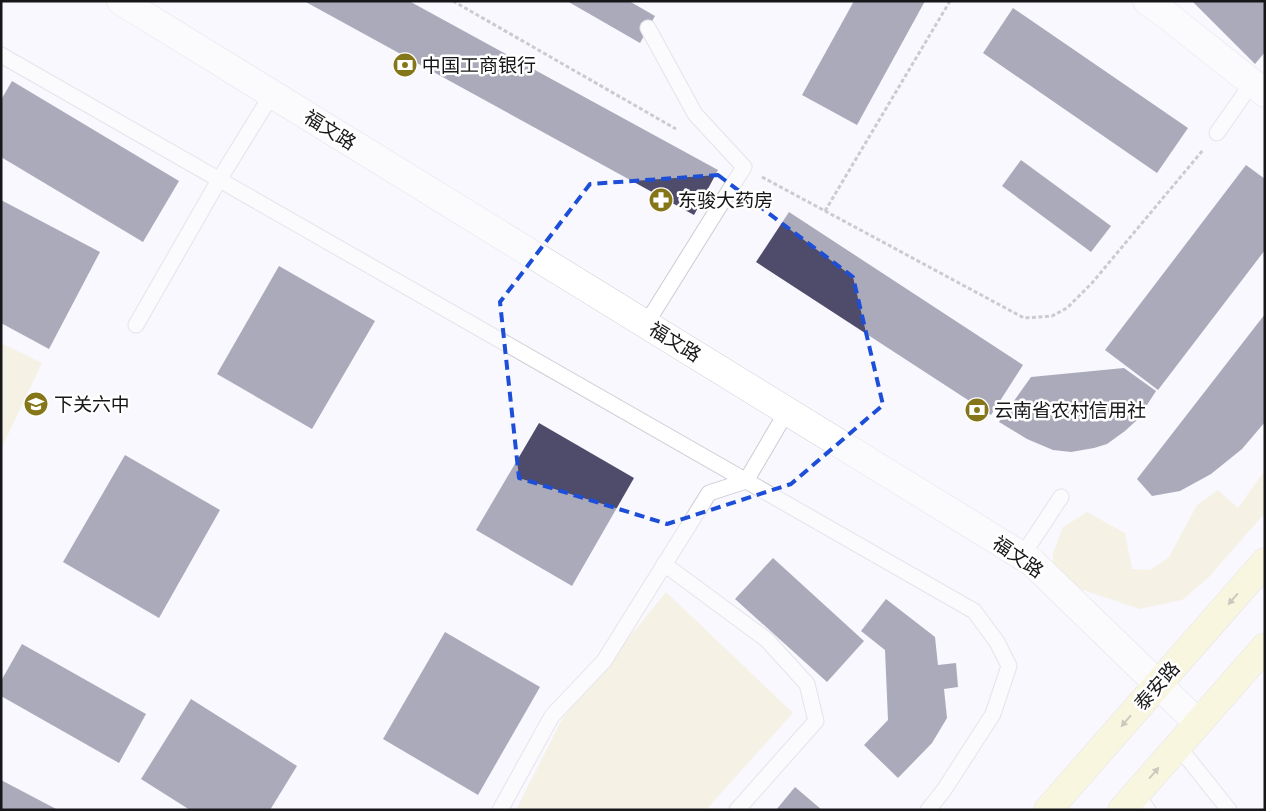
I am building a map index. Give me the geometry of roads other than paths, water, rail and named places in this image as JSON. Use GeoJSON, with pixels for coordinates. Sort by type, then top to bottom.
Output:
{"type":"FeatureCollection","features":[{"type":"Feature","properties":{"kind":"main road","name":"泰安路"},"geometry":{"type":"LineString","coordinates":[[1048,810],[1265,562]]}},
{"type":"Feature","properties":{"kind":"main road"},"geometry":{"type":"LineString","coordinates":[[1135,804],[1178,746],[1265,647]]}},
{"type":"Feature","properties":{"kind":"street","name":"福文路"},"geometry":{"type":"LineString","coordinates":[[121,1],[1032,562],[1198,723]]}},
{"type":"Feature","properties":{"kind":"street"},"geometry":{"type":"LineString","coordinates":[[1147,1],[1259,88]]}},
{"type":"Feature","properties":{"kind":"lane"},"geometry":{"type":"LineString","coordinates":[[646,324],[744,167],[695,114],[648,28]]}},
{"type":"Feature","properties":{"kind":"lane"},"geometry":{"type":"LineString","coordinates":[[1,55],[974,611],[998,642],[1009,666],[993,714],[944,790],[928,810]]}},
{"type":"Feature","properties":{"kind":"lane"},"geometry":{"type":"LineString","coordinates":[[1217,133],[1259,88]]}},
{"type":"Feature","properties":{"kind":"lane"},"geometry":{"type":"LineString","coordinates":[[136,325],[219,180],[272,94]]}},
{"type":"Feature","properties":{"kind":"lane"},"geometry":{"type":"LineString","coordinates":[[500,810],[552,716],[604,661],[709,493],[746,481],[787,412]]}},
{"type":"Feature","properties":{"kind":"lane"},"geometry":{"type":"LineString","coordinates":[[1022,556],[1061,497]]}},
{"type":"Feature","properties":{"kind":"lane"},"geometry":{"type":"LineString","coordinates":[[664,564],[767,640],[807,684],[816,721],[737,810]]}},
{"type":"Feature","properties":{"kind":"lane"},"geometry":{"type":"LineString","coordinates":[[1178,746],[1229,810]]}},
{"type":"Feature","properties":{"kind":"place","name":"中国工商银行"},"geometry":{"type":"Point","coordinates":[405,65]}},
{"type":"Feature","properties":{"kind":"place","name":"东骏大药房"},"geometry":{"type":"Point","coordinates":[661,200]}},
{"type":"Feature","properties":{"kind":"place","name":"下关六中"},"geometry":{"type":"Point","coordinates":[36,404]}},
{"type":"Feature","properties":{"kind":"place","name":"云南省农村信用社"},"geometry":{"type":"Point","coordinates":[977,410]}}]}
